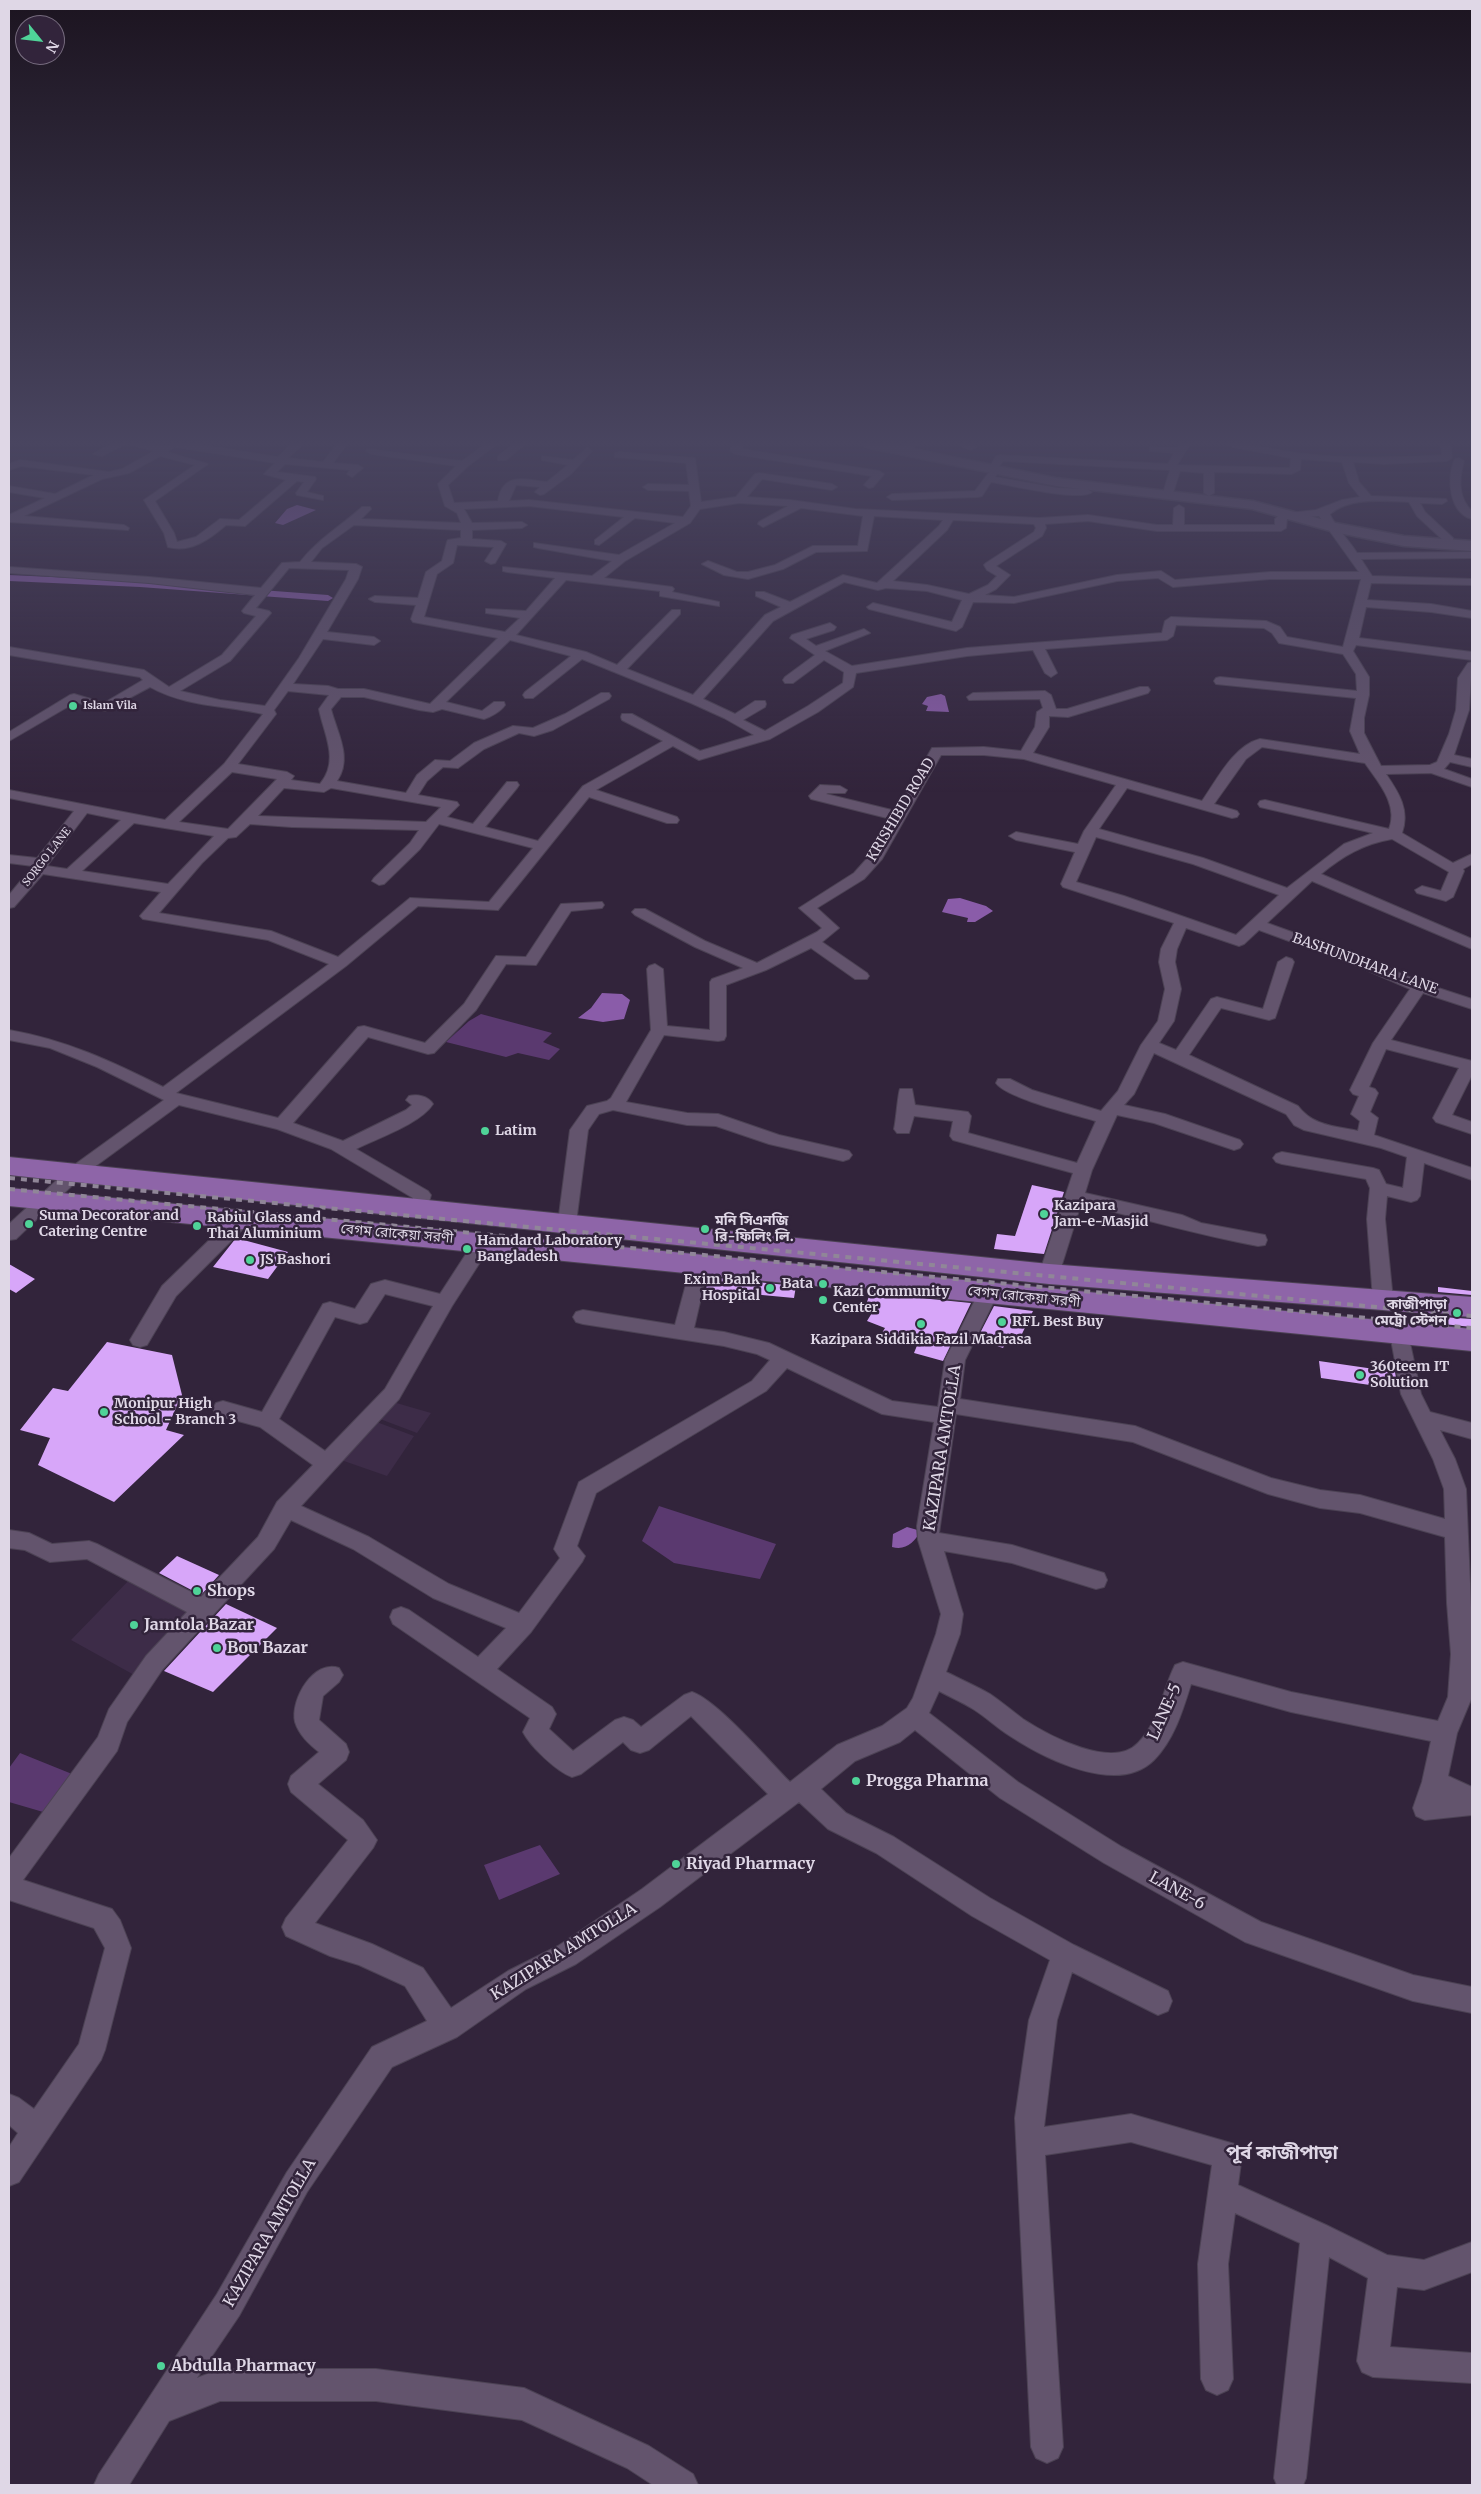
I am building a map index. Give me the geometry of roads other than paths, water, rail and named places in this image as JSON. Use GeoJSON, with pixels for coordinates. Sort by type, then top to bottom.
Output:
{"type":"FeatureCollection","features":[{"type":"Feature","properties":{"kind":"main road","name":"বেগম রোকেয়া সরণী"},"geometry":{"type":"LineString","coordinates":[[9,1166],[1049,1274],[1472,1307]]}},
{"type":"Feature","properties":{"kind":"main road","name":"বেগম রোকেয়া সরণী"},"geometry":{"type":"LineString","coordinates":[[9,1198],[484,1242],[1472,1340]]}},
{"type":"Feature","properties":{"kind":"street"},"geometry":{"type":"LineString","coordinates":[[303,565],[307,560]]}},
{"type":"Feature","properties":{"kind":"street"},"geometry":{"type":"LineString","coordinates":[[448,560],[447,563],[432,572],[417,619],[507,636],[580,655],[695,700],[729,715],[734,720],[765,736]]}},
{"type":"Feature","properties":{"kind":"street"},"geometry":{"type":"LineString","coordinates":[[594,580],[619,560]]}},
{"type":"Feature","properties":{"kind":"street"},"geometry":{"type":"LineString","coordinates":[[708,564],[743,576],[792,560]]}},
{"type":"Feature","properties":{"kind":"street"},"geometry":{"type":"LineString","coordinates":[[695,700],[770,618],[843,578],[878,588],[907,560]]}},
{"type":"Feature","properties":{"kind":"street"},"geometry":{"type":"LineString","coordinates":[[873,607],[956,627],[962,608],[967,600],[992,587],[1004,575],[991,568],[990,565],[997,560]]}},
{"type":"Feature","properties":{"kind":"street"},"geometry":{"type":"LineString","coordinates":[[1357,560],[1367,578],[1350,646],[1361,671],[1363,694],[1357,731],[1372,765],[1392,793],[1400,811],[1399,824],[1394,834]]}},
{"type":"Feature","properties":{"kind":"street"},"geometry":{"type":"LineString","coordinates":[[168,825],[229,767],[270,714],[268,710],[305,659],[352,579],[356,567],[286,565],[248,611],[265,613],[234,650],[216,665],[171,691]]}},
{"type":"Feature","properties":{"kind":"street"},"geometry":{"type":"LineString","coordinates":[[506,569],[668,589],[664,594],[715,604]]}},
{"type":"Feature","properties":{"kind":"street"},"geometry":{"type":"LineString","coordinates":[[9,570],[114,583],[262,593]]}},
{"type":"Feature","properties":{"kind":"street"},"geometry":{"type":"LineString","coordinates":[[884,584],[927,588],[971,598],[1029,599],[1117,578],[1161,574],[1173,584],[1229,578],[1327,575],[1472,582]]}},
{"type":"Feature","properties":{"kind":"street"},"geometry":{"type":"LineString","coordinates":[[433,708],[529,615],[563,576]]}},
{"type":"Feature","properties":{"kind":"street"},"geometry":{"type":"LineString","coordinates":[[760,594],[790,606]]}},
{"type":"Feature","properties":{"kind":"street"},"geometry":{"type":"LineString","coordinates":[[375,599],[422,602]]}},
{"type":"Feature","properties":{"kind":"street"},"geometry":{"type":"LineString","coordinates":[[1361,603],[1431,608],[1472,615]]}},
{"type":"Feature","properties":{"kind":"street"},"geometry":{"type":"LineString","coordinates":[[490,611],[529,615]]}},
{"type":"Feature","properties":{"kind":"street"},"geometry":{"type":"LineString","coordinates":[[619,670],[676,612]]}},
{"type":"Feature","properties":{"kind":"street"},"geometry":{"type":"LineString","coordinates":[[830,627],[796,638],[850,670],[967,652],[1167,636],[1171,621],[1266,624],[1272,626],[1283,640],[1472,656]]}},
{"type":"Feature","properties":{"kind":"street"},"geometry":{"type":"LineString","coordinates":[[789,680],[819,652],[864,633]]}},
{"type":"Feature","properties":{"kind":"street"},"geometry":{"type":"LineString","coordinates":[[318,635],[374,641]]}},
{"type":"Feature","properties":{"kind":"street"},"geometry":{"type":"LineString","coordinates":[[1037,646],[1050,673]]}},
{"type":"Feature","properties":{"kind":"street"},"geometry":{"type":"LineString","coordinates":[[9,651],[144,674],[149,682],[195,699],[230,706],[268,710]]}},
{"type":"Feature","properties":{"kind":"street"},"geometry":{"type":"LineString","coordinates":[[529,695],[554,673],[580,655]]}},
{"type":"Feature","properties":{"kind":"street"},"geometry":{"type":"LineString","coordinates":[[912,660],[918,674]]}},
{"type":"Feature","properties":{"kind":"street"},"geometry":{"type":"LineString","coordinates":[[1206,807],[1241,756],[1248,749],[1260,743],[1372,765],[1438,768],[1446,758],[1466,695],[1464,678],[1472,666]]}},
{"type":"Feature","properties":{"kind":"street"},"geometry":{"type":"LineString","coordinates":[[627,717],[699,756],[765,736],[813,710],[849,684],[850,670]]}},
{"type":"Feature","properties":{"kind":"street"},"geometry":{"type":"LineString","coordinates":[[1220,681],[1363,694]]}},
{"type":"Feature","properties":{"kind":"street"},"geometry":{"type":"LineString","coordinates":[[9,737],[74,698],[105,706],[149,682]]}},
{"type":"Feature","properties":{"kind":"street"},"geometry":{"type":"LineString","coordinates":[[284,687],[328,690],[337,693],[364,693],[433,708],[441,705],[484,715],[499,705]]}},
{"type":"Feature","properties":{"kind":"street"},"geometry":{"type":"LineString","coordinates":[[1144,690],[1068,713],[1043,712],[1042,726],[1025,755],[1232,814]]}},
{"type":"Feature","properties":{"kind":"street"},"geometry":{"type":"LineString","coordinates":[[280,784],[324,788],[329,784],[336,771],[339,756],[332,731],[327,724],[324,709],[337,693]]}},
{"type":"Feature","properties":{"kind":"street"},"geometry":{"type":"LineString","coordinates":[[973,697],[1045,695],[1051,713]]}},
{"type":"Feature","properties":{"kind":"street"},"geometry":{"type":"LineString","coordinates":[[410,798],[422,778],[440,763],[453,765],[480,746],[518,729],[534,732],[548,727],[570,717],[605,696]]}},
{"type":"Feature","properties":{"kind":"street"},"geometry":{"type":"LineString","coordinates":[[734,720],[760,704]]}},
{"type":"Feature","properties":{"kind":"street"},"geometry":{"type":"LineString","coordinates":[[169,1096],[340,963],[415,901],[493,907],[586,790],[673,741]]}},
{"type":"Feature","properties":{"kind":"street","name":"KRISHIBID ROAD"},"geometry":{"type":"LineString","coordinates":[[659,1030],[718,1036],[718,982],[756,968],[811,941],[831,928],[807,908],[859,876],[876,856],[937,751],[984,751],[1025,755]]}},
{"type":"Feature","properties":{"kind":"street"},"geometry":{"type":"LineString","coordinates":[[1446,758],[1472,763]]}},
{"type":"Feature","properties":{"kind":"street"},"geometry":{"type":"LineString","coordinates":[[9,794],[168,825],[231,834],[287,776],[229,767]]}},
{"type":"Feature","properties":{"kind":"street"},"geometry":{"type":"LineString","coordinates":[[1432,769],[1472,783]]}},
{"type":"Feature","properties":{"kind":"street"},"geometry":{"type":"LineString","coordinates":[[1124,783],[1091,831],[1068,884],[1119,899],[1239,941],[1311,875],[1348,847],[1365,840],[1394,834]]}},
{"type":"Feature","properties":{"kind":"street"},"geometry":{"type":"LineString","coordinates":[[329,784],[452,805],[433,823],[415,846],[379,881]]}},
{"type":"Feature","properties":{"kind":"street"},"geometry":{"type":"LineString","coordinates":[[477,828],[512,785]]}},
{"type":"Feature","properties":{"kind":"street"},"geometry":{"type":"LineString","coordinates":[[840,790],[825,788],[816,796],[899,816]]}},
{"type":"Feature","properties":{"kind":"street"},"geometry":{"type":"LineString","coordinates":[[586,790],[672,820]]}},
{"type":"Feature","properties":{"kind":"street"},"geometry":{"type":"LineString","coordinates":[[1265,804],[1394,834],[1457,871],[1446,897],[1422,890]]}},
{"type":"Feature","properties":{"kind":"street","name":"SORGO LANE"},"geometry":{"type":"LineString","coordinates":[[9,904],[84,808]]}},
{"type":"Feature","properties":{"kind":"street"},"geometry":{"type":"LineString","coordinates":[[70,874],[131,818]]}},
{"type":"Feature","properties":{"kind":"street"},"geometry":{"type":"LineString","coordinates":[[247,818],[279,823],[352,825],[370,823],[433,823],[477,828],[540,846]]}},
{"type":"Feature","properties":{"kind":"street"},"geometry":{"type":"LineString","coordinates":[[1091,831],[1198,861],[1290,894]]}},
{"type":"Feature","properties":{"kind":"street"},"geometry":{"type":"LineString","coordinates":[[225,833],[197,860],[148,916],[270,936],[340,963]]}},
{"type":"Feature","properties":{"kind":"street"},"geometry":{"type":"LineString","coordinates":[[1016,836],[1084,849]]}},
{"type":"Feature","properties":{"kind":"street"},"geometry":{"type":"LineString","coordinates":[[1454,868],[1472,858]]}},
{"type":"Feature","properties":{"kind":"street"},"geometry":{"type":"LineString","coordinates":[[9,859],[70,874],[171,889]]}},
{"type":"Feature","properties":{"kind":"street"},"geometry":{"type":"LineString","coordinates":[[1311,875],[1472,944]]}},
{"type":"Feature","properties":{"kind":"street"},"geometry":{"type":"LineString","coordinates":[[282,1125],[364,1031],[428,1049],[470,1007],[502,959],[530,962],[566,908],[597,905]]}},
{"type":"Feature","properties":{"kind":"street"},"geometry":{"type":"LineString","coordinates":[[640,912],[700,944],[756,968]]}},
{"type":"Feature","properties":{"kind":"street"},"geometry":{"type":"LineString","coordinates":[[249,932],[262,917]]}},
{"type":"Feature","properties":{"kind":"street"},"geometry":{"type":"LineString","coordinates":[[1049,1274],[1084,1170],[1108,1113],[1125,1094],[1149,1045],[1166,1021],[1173,989],[1167,962],[1169,949],[1182,922]]}},
{"type":"Feature","properties":{"kind":"street","name":"BASHUNDHARA LANE"},"geometry":{"type":"LineString","coordinates":[[1257,924],[1363,963],[1419,987],[1434,990],[1472,1004]]}},
{"type":"Feature","properties":{"kind":"street"},"geometry":{"type":"LineString","coordinates":[[811,941],[861,976]]}},
{"type":"Feature","properties":{"kind":"street"},"geometry":{"type":"LineString","coordinates":[[1179,1057],[1217,1002],[1269,1015],[1286,962]]}},
{"type":"Feature","properties":{"kind":"street"},"geometry":{"type":"LineString","coordinates":[[567,1223],[579,1130],[593,1110],[613,1105],[618,1101],[659,1030],[655,969]]}},
{"type":"Feature","properties":{"kind":"street"},"geometry":{"type":"LineString","coordinates":[[1365,1138],[1369,1118],[1360,1114],[1369,1094],[1359,1090],[1381,1043],[1419,987]]}},
{"type":"Feature","properties":{"kind":"street"},"geometry":{"type":"LineString","coordinates":[[9,1035],[54,1044],[103,1064],[169,1096],[282,1125],[343,1148],[422,1195],[420,1208]]}},
{"type":"Feature","properties":{"kind":"street"},"geometry":{"type":"LineString","coordinates":[[1381,1043],[1471,1065],[1442,1118],[1472,1128]]}},
{"type":"Feature","properties":{"kind":"street"},"geometry":{"type":"LineString","coordinates":[[1149,1045],[1292,1110],[1300,1120],[1310,1126],[1365,1138],[1472,1174]]}},
{"type":"Feature","properties":{"kind":"street"},"geometry":{"type":"LineString","coordinates":[[1004,1083],[1026,1094],[1108,1113],[1159,1118],[1174,1125],[1234,1144]]}},
{"type":"Feature","properties":{"kind":"street"},"geometry":{"type":"LineString","coordinates":[[9,1234],[76,1172],[171,1104],[169,1096]]}},
{"type":"Feature","properties":{"kind":"street"},"geometry":{"type":"LineString","coordinates":[[343,1148],[412,1114],[424,1104],[416,1100]]}},
{"type":"Feature","properties":{"kind":"street"},"geometry":{"type":"LineString","coordinates":[[903,1129],[906,1102],[962,1116],[959,1136],[1084,1170]]}},
{"type":"Feature","properties":{"kind":"street"},"geometry":{"type":"LineString","coordinates":[[613,1105],[687,1120],[718,1120],[774,1140],[843,1155]]}},
{"type":"Feature","properties":{"kind":"street"},"geometry":{"type":"LineString","coordinates":[[1379,1188],[1411,1196],[1416,1154]]}},
{"type":"Feature","properties":{"kind":"street"},"geometry":{"type":"LineString","coordinates":[[1282,1158],[1373,1174],[1379,1188],[1376,1219],[1384,1300]]}},
{"type":"Feature","properties":{"kind":"street"},"geometry":{"type":"LineString","coordinates":[[1076,1196],[1182,1221],[1196,1228],[1258,1240]]}},
{"type":"Feature","properties":{"kind":"street"},"geometry":{"type":"LineString","coordinates":[[140,1340],[169,1291],[241,1220]]}},
{"type":"Feature","properties":{"kind":"street"},"geometry":{"type":"LineString","coordinates":[[9,1879],[108,1743],[117,1717],[136,1686],[154,1663],[266,1544],[278,1525],[285,1508],[392,1394],[445,1302],[484,1242]]}},
{"type":"Feature","properties":{"kind":"street"},"geometry":{"type":"LineString","coordinates":[[683,1334],[700,1263]]}},
{"type":"Feature","properties":{"kind":"street"},"geometry":{"type":"LineString","coordinates":[[267,1421],[330,1309],[360,1317],[378,1289],[386,1287],[445,1302]]}},
{"type":"Feature","properties":{"kind":"street","name":"KAZIPARA AMTOLLA"},"geometry":{"type":"LineString","coordinates":[[110,2485],[130,2458],[158,2409],[228,2305],[297,2182],[382,2056],[447,2027],[517,1980],[567,1955],[644,1903],[846,1753],[891,1734],[915,1716],[923,1702],[948,1634],[952,1614],[930,1540],[928,1526],[955,1360],[988,1293]]}},
{"type":"Feature","properties":{"kind":"street"},"geometry":{"type":"LineString","coordinates":[[583,1317],[724,1339],[762,1348],[889,1408],[947,1410],[1135,1434],[1268,1486],[1320,1500],[1360,1504],[1456,1531]]}},
{"type":"Feature","properties":{"kind":"street"},"geometry":{"type":"LineString","coordinates":[[1400,1334],[1411,1394],[1444,1459],[1455,1489],[1463,1654],[1460,1696],[1445,1733],[1434,1782],[1425,1808],[1472,1804]]}},
{"type":"Feature","properties":{"kind":"street"},"geometry":{"type":"LineString","coordinates":[[480,1671],[523,1625],[574,1556],[565,1550],[587,1488],[759,1386],[784,1358]]}},
{"type":"Feature","properties":{"kind":"street"},"geometry":{"type":"LineString","coordinates":[[223,1409],[267,1421],[327,1464]]}},
{"type":"Feature","properties":{"kind":"street"},"geometry":{"type":"LineString","coordinates":[[1421,1417],[1472,1431]]}},
{"type":"Feature","properties":{"kind":"street"},"geometry":{"type":"LineString","coordinates":[[285,1508],[361,1543],[441,1591],[523,1625]]}},
{"type":"Feature","properties":{"kind":"street"},"geometry":{"type":"LineString","coordinates":[[9,1540],[29,1542],[50,1553],[89,1550],[205,1610]]}},
{"type":"Feature","properties":{"kind":"street"},"geometry":{"type":"LineString","coordinates":[[930,1540],[1012,1554],[1096,1580]]}},
{"type":"Feature","properties":{"kind":"street"},"geometry":{"type":"LineString","coordinates":[[400,1617],[544,1714],[535,1732],[572,1766],[624,1728],[640,1742],[692,1702],[794,1792],[837,1821],[885,1846],[981,1907],[1065,1954],[1158,2001]]}},
{"type":"Feature","properties":{"kind":"street","name":"LANE-5"},"geometry":{"type":"LineString","coordinates":[[932,1677],[978,1700],[1036,1739],[1075,1756],[1107,1764],[1125,1764],[1137,1759],[1154,1743],[1167,1718],[1183,1672],[1291,1702],[1445,1733]]}},
{"type":"Feature","properties":{"kind":"street"},"geometry":{"type":"LineString","coordinates":[[330,1675],[313,1690],[309,1701],[308,1722],[313,1732],[337,1752],[300,1784],[354,1828],[364,1840],[295,1926],[330,1944],[363,1953],[414,1977],[447,2027]]}},
{"type":"Feature","properties":{"kind":"street","name":"LANE-6"},"geometry":{"type":"LineString","coordinates":[[915,1716],[1009,1790],[1113,1855],[1254,1933],[1414,1988],[1472,2000]]}},
{"type":"Feature","properties":{"kind":"street"},"geometry":{"type":"LineString","coordinates":[[1434,1782],[1472,1799]]}},
{"type":"Feature","properties":{"kind":"street"},"geometry":{"type":"LineString","coordinates":[[9,1888],[103,1918],[112,1929],[118,1948],[91,2050],[9,2172]]}},
{"type":"Feature","properties":{"kind":"street"},"geometry":{"type":"LineString","coordinates":[[1047,2447],[1029,2118],[1043,2020],[1065,1954]]}},
{"type":"Feature","properties":{"kind":"street"},"geometry":{"type":"LineString","coordinates":[[9,2108],[37,2130]]}},
{"type":"Feature","properties":{"kind":"street"},"geometry":{"type":"LineString","coordinates":[[1030,2143],[1131,2128],[1187,2142],[1228,2155],[1213,2264],[1217,2379]]}},
{"type":"Feature","properties":{"kind":"street"},"geometry":{"type":"LineString","coordinates":[[1223,2193],[1316,2235],[1384,2270],[1424,2275],[1472,2257]]}},
{"type":"Feature","properties":{"kind":"street"},"geometry":{"type":"LineString","coordinates":[[1290,2478],[1316,2235]]}},
{"type":"Feature","properties":{"kind":"street"},"geometry":{"type":"LineString","coordinates":[[1384,2270],[1373,2361],[1472,2368]]}},
{"type":"Feature","properties":{"kind":"street"},"geometry":{"type":"LineString","coordinates":[[158,2409],[220,2385],[376,2385],[524,2404],[638,2457],[682,2485]]}},
{"type":"Feature","properties":{"kind":"waterway"},"geometry":{"type":"LineString","coordinates":[[9,578],[140,584],[328,598]]}},
{"type":"Feature","properties":{"kind":"railway"},"geometry":{"type":"LineString","coordinates":[[9,1178],[1472,1316]]}},
{"type":"Feature","properties":{"kind":"railway"},"geometry":{"type":"LineString","coordinates":[[9,1189],[1472,1328]]}},
{"type":"Feature","properties":{"kind":"place","name":"Islam Vila"},"geometry":{"type":"Point","coordinates":[73,706]}},
{"type":"Feature","properties":{"kind":"place","name":"Latim"},"geometry":{"type":"Point","coordinates":[485,1131]}},
{"type":"Feature","properties":{"kind":"place","name":"Kazipara Jam-e-Masjid"},"geometry":{"type":"Point","coordinates":[1044,1214]}},
{"type":"Feature","properties":{"kind":"place","name":"Suma Decorator and Catering Centre"},"geometry":{"type":"Point","coordinates":[29,1224]}},
{"type":"Feature","properties":{"kind":"place","name":"Rabiul Glass and Thai Aluminium"},"geometry":{"type":"Point","coordinates":[197,1226]}},
{"type":"Feature","properties":{"kind":"place","name":"মনি সিএনজি রি-ফিলিং লি."},"geometry":{"type":"Point","coordinates":[705,1229]}},
{"type":"Feature","properties":{"kind":"place","name":"Hamdard Laboratory Bangladesh"},"geometry":{"type":"Point","coordinates":[467,1249]}},
{"type":"Feature","properties":{"kind":"place","name":"JS Bashori"},"geometry":{"type":"Point","coordinates":[250,1260]}},
{"type":"Feature","properties":{"kind":"place","name":"Bata"},"geometry":{"type":"Point","coordinates":[823,1284]}},
{"type":"Feature","properties":{"kind":"place","name":"Exim Bank Hospital"},"geometry":{"type":"Point","coordinates":[770,1288]}},
{"type":"Feature","properties":{"kind":"place","name":"Kazi Community Center"},"geometry":{"type":"Point","coordinates":[823,1300]}},
{"type":"Feature","properties":{"kind":"place","name":"কাজীপাড়া মেট্রো স্টেশন"},"geometry":{"type":"Point","coordinates":[1457,1313]}},
{"type":"Feature","properties":{"kind":"place","name":"RFL Best Buy"},"geometry":{"type":"Point","coordinates":[1002,1322]}},
{"type":"Feature","properties":{"kind":"place","name":"Kazipara Siddikia Fazil Madrasa"},"geometry":{"type":"Point","coordinates":[921,1324]}},
{"type":"Feature","properties":{"kind":"place","name":"360teem IT Solution"},"geometry":{"type":"Point","coordinates":[1360,1375]}},
{"type":"Feature","properties":{"kind":"place","name":"Monipur High School - Branch 3"},"geometry":{"type":"Point","coordinates":[104,1412]}},
{"type":"Feature","properties":{"kind":"place","name":"Shops"},"geometry":{"type":"Point","coordinates":[197,1591]}},
{"type":"Feature","properties":{"kind":"place","name":"Jamtola Bazar"},"geometry":{"type":"Point","coordinates":[134,1625]}},
{"type":"Feature","properties":{"kind":"place","name":"Bou Bazar"},"geometry":{"type":"Point","coordinates":[217,1648]}},
{"type":"Feature","properties":{"kind":"place","name":"Progga Pharma"},"geometry":{"type":"Point","coordinates":[856,1781]}},
{"type":"Feature","properties":{"kind":"place","name":"Riyad Pharmacy"},"geometry":{"type":"Point","coordinates":[676,1864]}},
{"type":"Feature","properties":{"kind":"place","name":"Abdulla Pharmacy"},"geometry":{"type":"Point","coordinates":[161,2366]}},
{"type":"Feature","properties":{"kind":"district","name":"পূর্ব কাজীপাড়া"},"geometry":{"type":"Point","coordinates":[1282,2154]}}]}
